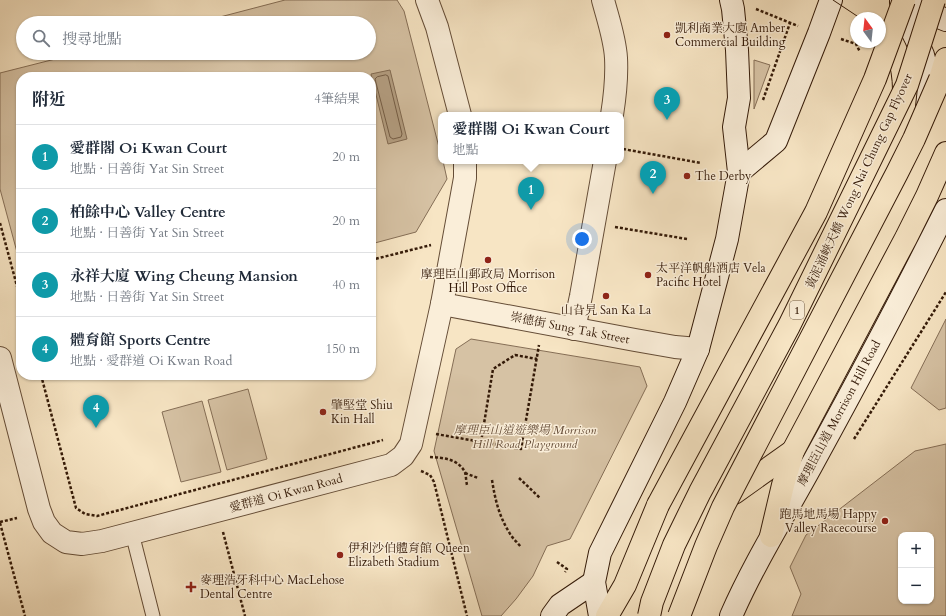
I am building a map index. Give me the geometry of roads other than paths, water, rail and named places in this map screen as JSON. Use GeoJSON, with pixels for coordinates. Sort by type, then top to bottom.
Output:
{"type":"FeatureCollection","features":[{"type":"Feature","properties":{"kind":"highway","name":"黃泥涌峽天橋 Wong Nai Chung Gap Flyover"},"geometry":{"type":"LineString","coordinates":[[649,616],[652,602],[674,545],[700,492],[789,326],[907,85],[934,0]]}},
{"type":"Feature","properties":{"kind":"highway"},"geometry":{"type":"LineString","coordinates":[[607,616],[625,585],[658,505],[816,212],[875,79],[896,25],[901,1]]}},
{"type":"Feature","properties":{"kind":"highway","name":"黃泥涌峽天橋 Wong Nai Chung Gap Flyover"},"geometry":{"type":"LineString","coordinates":[[679,616],[723,507],[914,139],[940,79],[946,60]]}},
{"type":"Feature","properties":{"kind":"highway"},"geometry":{"type":"LineString","coordinates":[[771,536],[793,451],[906,238],[946,153]]}},
{"type":"Feature","properties":{"kind":"highway"},"geometry":{"type":"LineString","coordinates":[[734,493],[793,451]]}},
{"type":"Feature","properties":{"kind":"main road"},"geometry":{"type":"LineString","coordinates":[[426,0],[437,27],[459,112]]}},
{"type":"Feature","properties":{"kind":"main road"},"geometry":{"type":"LineString","coordinates":[[603,0],[613,39],[616,58],[616,91],[612,112]]}},
{"type":"Feature","properties":{"kind":"main road"},"geometry":{"type":"LineString","coordinates":[[739,172],[776,141],[831,0]]}},
{"type":"Feature","properties":{"kind":"main road"},"geometry":{"type":"LineString","coordinates":[[901,1],[946,20]]}},
{"type":"Feature","properties":{"kind":"main road"},"geometry":{"type":"LineString","coordinates":[[901,1],[908,23],[923,55],[928,74],[929,88],[926,116]]}},
{"type":"Feature","properties":{"kind":"main road"},"geometry":{"type":"LineString","coordinates":[[600,616],[594,582],[600,553],[675,402],[698,349],[727,239],[739,172],[734,127],[739,98],[737,50],[732,5]]}},
{"type":"Feature","properties":{"kind":"main road"},"geometry":{"type":"LineString","coordinates":[[684,616],[700,571],[734,493],[899,175],[946,71]]}},
{"type":"Feature","properties":{"kind":"main road","name":"愛群道 Oi Kwan Road"},"geometry":{"type":"LineString","coordinates":[[0,358],[39,509],[44,522],[52,532],[66,542],[82,544],[102,541],[390,465],[403,456],[411,444],[442,304],[465,178],[465,164]]}},
{"type":"Feature","properties":{"kind":"main road"},"geometry":{"type":"LineString","coordinates":[[574,329],[584,282],[604,164]]}},
{"type":"Feature","properties":{"kind":"main road","name":"摩理臣山道 Morrison Hill Road"},"geometry":{"type":"LineString","coordinates":[[731,616],[740,594],[771,536],[815,460],[946,210]]}},
{"type":"Feature","properties":{"kind":"main road","name":"崇德街 Sung Tak Street"},"geometry":{"type":"LineString","coordinates":[[442,304],[669,346],[698,349]]}},
{"type":"Feature","properties":{"kind":"main road"},"geometry":{"type":"LineString","coordinates":[[552,616],[560,605],[594,582]]}},
{"type":"Feature","properties":{"kind":"lane"},"geometry":{"type":"LineString","coordinates":[[132,533],[153,616]]}},
{"type":"Feature","properties":{"kind":"water"},"geometry":{"type":"Polygon","coordinates":[[[390,70],[407,139],[388,144],[376,95],[376,73],[390,70]]]}},
{"type":"Feature","properties":{"kind":"tram line"},"geometry":{"type":"LineString","coordinates":[[833,0],[851,12]]}},
{"type":"Feature","properties":{"kind":"tram line"},"geometry":{"type":"LineString","coordinates":[[645,616],[651,597],[681,523],[698,488],[883,128],[891,108],[893,90],[891,73],[884,48]]}},
{"type":"Feature","properties":{"kind":"place","name":"凱利商業大廈 Amber Commercial Building"},"geometry":{"type":"Point","coordinates":[667,35]}},
{"type":"Feature","properties":{"kind":"place","name":"永祥大廈 Wing Cheung Mansion"},"geometry":{"type":"Point","coordinates":[667,120]}},
{"type":"Feature","properties":{"kind":"place","name":"The Derby"},"geometry":{"type":"Point","coordinates":[687,176]}},
{"type":"Feature","properties":{"kind":"place","name":"柏餘中心 Valley Centre"},"geometry":{"type":"Point","coordinates":[653,194]}},
{"type":"Feature","properties":{"kind":"place","name":"愛群閣 Oi Kwan Court"},"geometry":{"type":"Point","coordinates":[531,210]}},
{"type":"Feature","properties":{"kind":"place","name":"摩理臣山郵政局 Morrison Hill Post Office"},"geometry":{"type":"Point","coordinates":[488,260]}},
{"type":"Feature","properties":{"kind":"place","name":"太平洋帆船酒店 Vela Pacific Hotel"},"geometry":{"type":"Point","coordinates":[648,275]}},
{"type":"Feature","properties":{"kind":"place","name":"山旮旯 San Ka La"},"geometry":{"type":"Point","coordinates":[606,296]}},
{"type":"Feature","properties":{"kind":"place","name":"肇堅堂 Shiu Kin Hall"},"geometry":{"type":"Point","coordinates":[323,412]}},
{"type":"Feature","properties":{"kind":"place","name":"體育館 Sports Centre"},"geometry":{"type":"Point","coordinates":[96,428]}},
{"type":"Feature","properties":{"kind":"place","name":"跑馬地馬場 Happy Valley Racecourse"},"geometry":{"type":"Point","coordinates":[885,521]}},
{"type":"Feature","properties":{"kind":"place","name":"伊利沙伯體育館 Queen Elizabeth Stadium"},"geometry":{"type":"Point","coordinates":[340,555]}},
{"type":"Feature","properties":{"kind":"place","name":"麥理浩牙科中心 MacLehose Dental Centre"},"geometry":{"type":"Point","coordinates":[191,587]}},
{"type":"Feature","properties":{"kind":"park label","name":"摩理臣山道遊樂場 Morrison Hill Road Playground"},"geometry":{"type":"Point","coordinates":[525,437]}}]}
